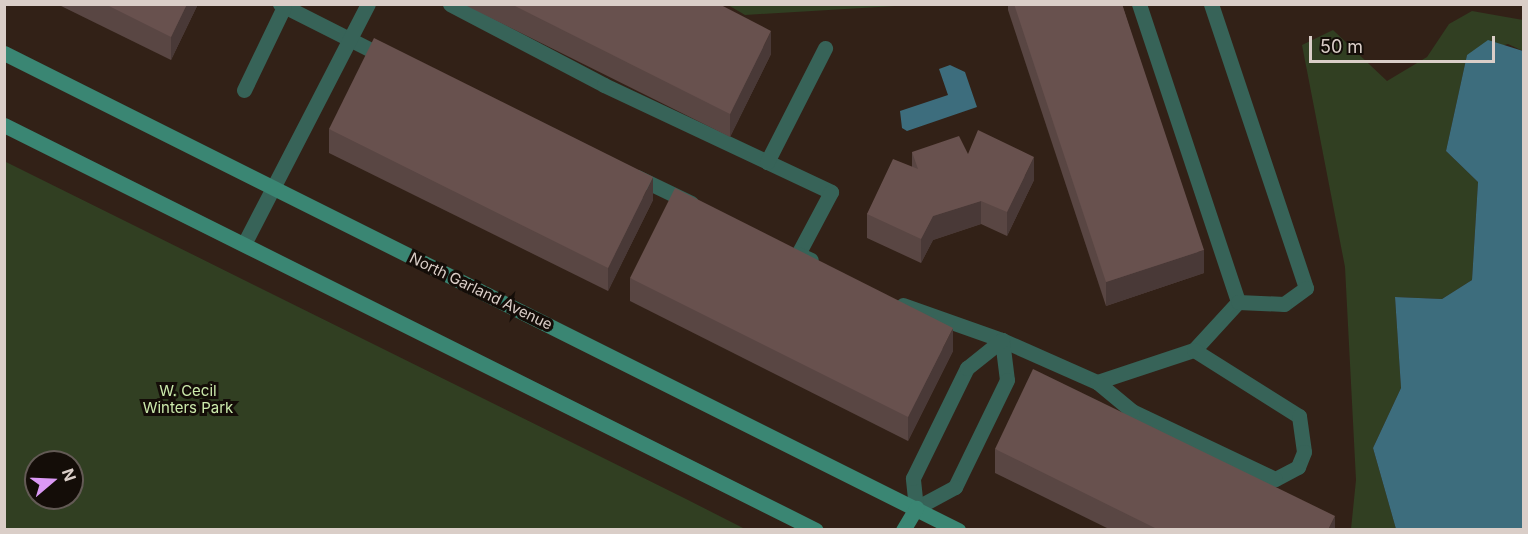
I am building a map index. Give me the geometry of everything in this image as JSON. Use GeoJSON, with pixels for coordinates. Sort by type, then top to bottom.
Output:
{"type":"FeatureCollection","features":[{"type":"Feature","properties":{"kind":"main road","name":"North Garland Avenue"},"geometry":{"type":"LineString","coordinates":[[4,54],[958,530]]}},
{"type":"Feature","properties":{"kind":"main road"},"geometry":{"type":"LineString","coordinates":[[4,125],[816,530]]}},
{"type":"Feature","properties":{"kind":"main road"},"geometry":{"type":"LineString","coordinates":[[903,530],[916,508]]}},
{"type":"Feature","properties":{"kind":"lane"},"geometry":{"type":"LineString","coordinates":[[244,244],[368,4]]}},
{"type":"Feature","properties":{"kind":"lane"},"geometry":{"type":"LineString","coordinates":[[450,4],[604,85],[831,192],[792,251],[827,269]]}},
{"type":"Feature","properties":{"kind":"lane"},"geometry":{"type":"LineString","coordinates":[[1139,4],[1238,302]]}},
{"type":"Feature","properties":{"kind":"lane"},"geometry":{"type":"LineString","coordinates":[[1097,382],[1194,350],[1238,302],[1284,304],[1306,288],[1211,4]]}},
{"type":"Feature","properties":{"kind":"lane"},"geometry":{"type":"LineString","coordinates":[[244,90],[282,6],[403,65]]}},
{"type":"Feature","properties":{"kind":"lane"},"geometry":{"type":"LineString","coordinates":[[767,162],[825,48]]}},
{"type":"Feature","properties":{"kind":"lane"},"geometry":{"type":"LineString","coordinates":[[627,172],[702,208]]}},
{"type":"Feature","properties":{"kind":"lane"},"geometry":{"type":"LineString","coordinates":[[885,297],[1002,340],[1097,382],[1132,411],[1275,479],[1298,467],[1304,452],[1299,417],[1194,350]]}},
{"type":"Feature","properties":{"kind":"lane"},"geometry":{"type":"LineString","coordinates":[[1002,340],[1007,380],[955,487],[916,508],[913,478],[967,368],[1002,340]]}},
{"type":"Feature","properties":{"kind":"green space"},"geometry":{"type":"Polygon","coordinates":[[[728,4],[912,5],[745,15],[728,4]]]}},
{"type":"Feature","properties":{"kind":"green space"},"geometry":{"type":"Polygon","coordinates":[[[1472,11],[1523,20],[1523,51],[1508,44],[1467,55],[1446,151],[1478,182],[1472,280],[1442,299],[1395,297],[1401,388],[1373,448],[1396,529],[1351,529],[1356,480],[1345,267],[1302,45],[1333,30],[1387,81],[1427,57],[1449,24],[1472,11]]]}},
{"type":"Feature","properties":{"kind":"green space","name":"W. Cecil Winters Park"},"geometry":{"type":"Polygon","coordinates":[[[4,161],[686,499],[745,529],[5,529],[4,161]]]}},
{"type":"Feature","properties":{"kind":"water"},"geometry":{"type":"Polygon","coordinates":[[[1488,40],[1523,51],[1523,529],[1396,529],[1373,448],[1401,388],[1395,297],[1442,299],[1472,280],[1478,182],[1446,151],[1467,55],[1488,40]]]}},
{"type":"Feature","properties":{"kind":"water"},"geometry":{"type":"Polygon","coordinates":[[[950,65],[965,72],[977,107],[907,131],[902,128],[900,111],[948,95],[939,69],[950,65]]]}},
{"type":"Feature","properties":{"kind":"building"},"geometry":{"type":"Polygon","coordinates":[[[105,4],[187,4],[171,37],[105,4]]]}},
{"type":"Feature","properties":{"kind":"building"},"geometry":{"type":"Polygon","coordinates":[[[511,4],[719,4],[771,31],[730,114],[511,4]]]}},
{"type":"Feature","properties":{"kind":"building"},"geometry":{"type":"Polygon","coordinates":[[[1014,4],[1122,4],[1204,250],[1106,282],[1014,4]]]}},
{"type":"Feature","properties":{"kind":"building"},"geometry":{"type":"Polygon","coordinates":[[[374,38],[653,177],[608,268],[329,129],[374,38]]]}},
{"type":"Feature","properties":{"kind":"building"},"geometry":{"type":"Polygon","coordinates":[[[978,130],[1034,157],[1007,212],[981,201],[933,216],[921,239],[867,214],[893,159],[918,169],[912,152],[959,136],[968,154],[978,130]]]}},
{"type":"Feature","properties":{"kind":"building"},"geometry":{"type":"Polygon","coordinates":[[[675,188],[953,328],[908,417],[630,278],[675,188]]]}},
{"type":"Feature","properties":{"kind":"building"},"geometry":{"type":"Polygon","coordinates":[[[1033,369],[1335,516],[1328,530],[1159,530],[995,449],[1033,369]]]}}]}
